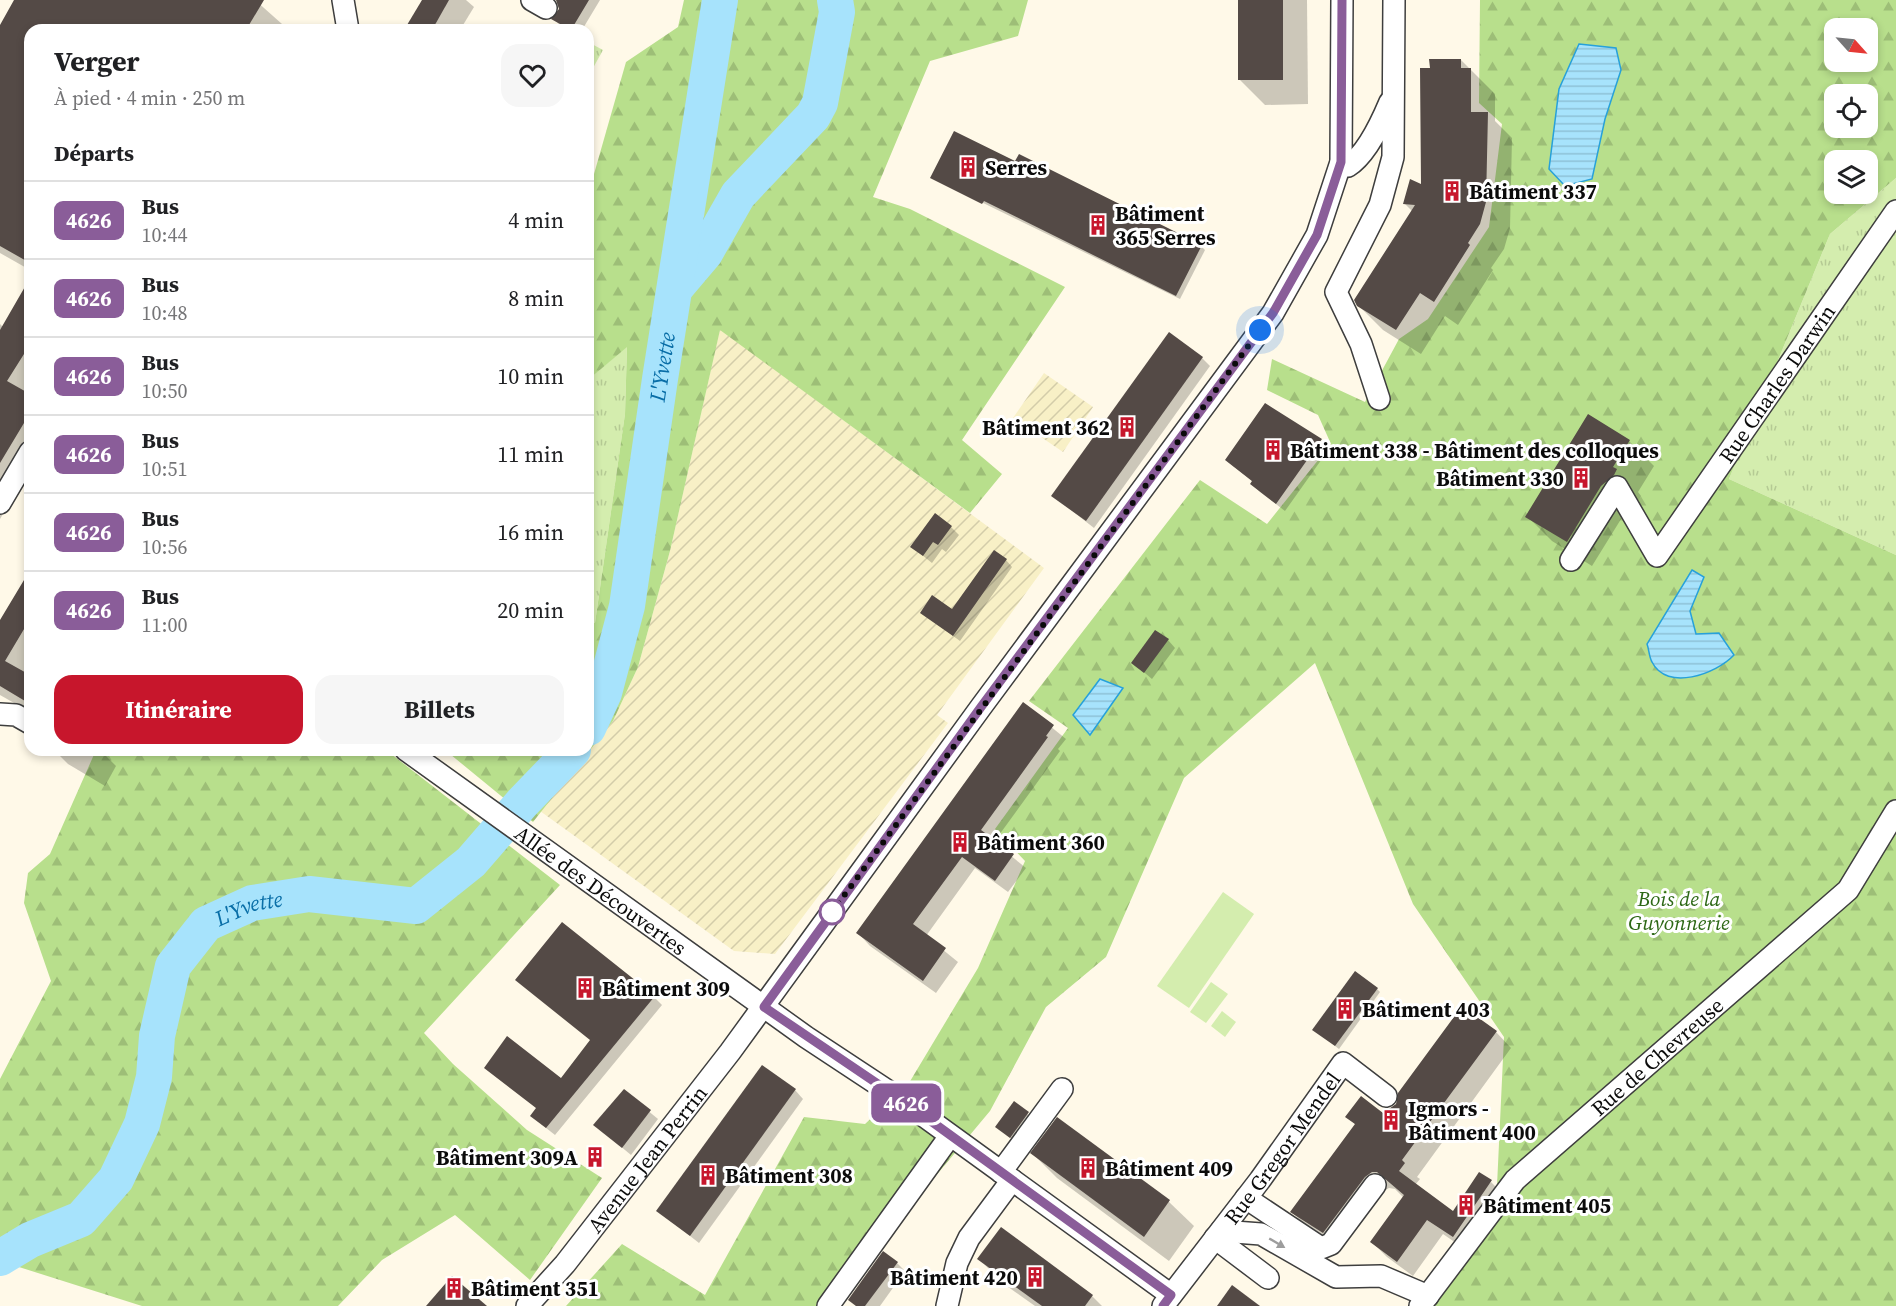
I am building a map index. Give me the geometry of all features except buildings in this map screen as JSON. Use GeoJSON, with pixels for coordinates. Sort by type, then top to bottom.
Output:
{"type":"FeatureCollection","features":[{"type":"Feature","properties":{"kind":"street"},"geometry":{"type":"LineString","coordinates":[[343,0],[347,24]]}},
{"type":"Feature","properties":{"kind":"street","name":"Avenue Jean Perrin"},"geometry":{"type":"LineString","coordinates":[[527,1306],[565,1264],[764,1007],[981,707],[1273,313],[1317,235],[1341,162],[1342,0]]}},
{"type":"Feature","properties":{"kind":"street"},"geometry":{"type":"LineString","coordinates":[[1379,399],[1361,344],[1336,292],[1380,205],[1393,156],[1394,0]]}},
{"type":"Feature","properties":{"kind":"street"},"geometry":{"type":"LineString","coordinates":[[1341,162],[1348,166],[1355,162],[1382,122],[1394,93]]}},
{"type":"Feature","properties":{"kind":"street","name":"Rue Charles Darwin"},"geometry":{"type":"LineString","coordinates":[[1571,560],[1617,487],[1657,556],[1896,211]]}},
{"type":"Feature","properties":{"kind":"street"},"geometry":{"type":"LineString","coordinates":[[0,503],[24,476]]}},
{"type":"Feature","properties":{"kind":"street"},"geometry":{"type":"LineString","coordinates":[[0,714],[16,715],[24,720]]}},
{"type":"Feature","properties":{"kind":"street","name":"Allée des Découvertes"},"geometry":{"type":"LineString","coordinates":[[414,756],[764,1007],[1006,1176],[1167,1301],[1218,1235]]}},
{"type":"Feature","properties":{"kind":"street","name":"Rue de Chevreuse"},"geometry":{"type":"LineString","coordinates":[[1424,1301],[1515,1180],[1848,890],[1896,811]]}},
{"type":"Feature","properties":{"kind":"street","name":"Rue Gregor Mendel"},"geometry":{"type":"LineString","coordinates":[[1218,1235],[1343,1063],[1386,1095]]}},
{"type":"Feature","properties":{"kind":"street"},"geometry":{"type":"LineString","coordinates":[[947,1306],[957,1263],[969,1238],[1062,1089]]}},
{"type":"Feature","properties":{"kind":"street"},"geometry":{"type":"LineString","coordinates":[[828,1306],[950,1136]]}},
{"type":"Feature","properties":{"kind":"street"},"geometry":{"type":"LineString","coordinates":[[1246,1198],[1321,1248],[1331,1244],[1375,1185]]}},
{"type":"Feature","properties":{"kind":"street"},"geometry":{"type":"LineString","coordinates":[[1218,1235],[1261,1233],[1336,1277],[1381,1276],[1424,1301]]}},
{"type":"Feature","properties":{"kind":"street"},"geometry":{"type":"LineString","coordinates":[[1218,1235],[1268,1278]]}},
{"type":"Feature","properties":{"kind":"shaded area"},"geometry":{"type":"Polygon","coordinates":[[[720,329],[1044,568],[937,715],[948,723],[775,954],[734,951],[540,811],[585,756],[594,756],[594,744],[613,721],[638,667],[670,551],[720,329]]]}},
{"type":"Feature","properties":{"kind":"shaded area"},"geometry":{"type":"Polygon","coordinates":[[[1044,373],[1093,407],[1063,452],[1013,418],[1044,373]]]}},
{"type":"Feature","properties":{"kind":"green space"},"geometry":{"type":"Polygon","coordinates":[[[684,0],[1028,0],[1018,36],[930,61],[873,197],[910,209],[1065,287],[962,440],[1002,474],[970,513],[720,330],[670,551],[638,667],[613,721],[594,745],[594,623],[625,414],[627,347],[594,375],[594,174],[626,62],[678,27],[684,0]]]}},
{"type":"Feature","properties":{"kind":"green space","name":"Bois de la Guyonnerie"},"geometry":{"type":"Polygon","coordinates":[[[1480,0],[1896,0],[1896,178],[1878,193],[1878,150],[1824,150],[1824,204],[1865,204],[1830,234],[1729,479],[1896,555],[1896,1306],[1435,1306],[1496,1207],[1504,1037],[1413,904],[1315,663],[1184,778],[1106,957],[1046,1007],[990,1111],[827,1306],[566,1306],[622,1244],[705,1295],[804,1117],[865,1124],[909,1083],[978,968],[1025,861],[995,829],[1068,728],[1029,701],[1200,480],[1267,524],[1331,444],[1318,415],[1267,390],[1272,359],[1365,402],[1399,339],[1428,319],[1489,227],[1502,124],[1479,103],[1480,0]]]}},
{"type":"Feature","properties":{"kind":"green space"},"geometry":{"type":"Polygon","coordinates":[[[594,45],[603,50],[594,66],[594,45]]]}},
{"type":"Feature","properties":{"kind":"green space"},"geometry":{"type":"Polygon","coordinates":[[[1896,178],[1896,555],[1729,479],[1830,234],[1865,204],[1878,204],[1878,193],[1896,178]]]}},
{"type":"Feature","properties":{"kind":"green space"},"geometry":{"type":"Polygon","coordinates":[[[627,346],[625,414],[595,623],[594,623],[594,375],[627,346]]]}},
{"type":"Feature","properties":{"kind":"green space"},"geometry":{"type":"Polygon","coordinates":[[[93,756],[394,756],[560,885],[424,1033],[453,1064],[527,1130],[602,1178],[530,1280],[455,1215],[382,1260],[338,1306],[142,1306],[0,1261],[0,1079],[51,981],[24,903],[28,873],[50,854],[93,756]]]}},
{"type":"Feature","properties":{"kind":"green space"},"geometry":{"type":"Polygon","coordinates":[[[452,756],[585,756],[533,822],[452,756]]]}},
{"type":"Feature","properties":{"kind":"green space"},"geometry":{"type":"Polygon","coordinates":[[[1223,892],[1254,914],[1189,1008],[1157,986],[1223,892]]]}},
{"type":"Feature","properties":{"kind":"green space"},"geometry":{"type":"Polygon","coordinates":[[[1211,982],[1228,994],[1206,1023],[1190,1012],[1211,982]]]}},
{"type":"Feature","properties":{"kind":"green space"},"geometry":{"type":"Polygon","coordinates":[[[1222,1011],[1236,1022],[1225,1037],[1211,1026],[1222,1011]]]}},
{"type":"Feature","properties":{"kind":"water"},"geometry":{"type":"Polygon","coordinates":[[[1579,44],[1616,48],[1621,70],[1605,119],[1592,179],[1565,186],[1549,169],[1559,89],[1579,44]]]}},
{"type":"Feature","properties":{"kind":"water"},"geometry":{"type":"Polygon","coordinates":[[[1692,570],[1704,577],[1690,611],[1696,634],[1719,633],[1734,655],[1716,668],[1692,677],[1680,678],[1659,671],[1650,658],[1647,644],[1692,570]]]}},
{"type":"Feature","properties":{"kind":"water"},"geometry":{"type":"Polygon","coordinates":[[[1100,679],[1123,688],[1090,735],[1073,715],[1100,679]]]}},
{"type":"Feature","properties":{"kind":"waterway","name":"L'Yvette"},"geometry":{"type":"LineString","coordinates":[[594,715],[604,693],[627,606],[660,379],[720,0]]}},
{"type":"Feature","properties":{"kind":"waterway"},"geometry":{"type":"LineString","coordinates":[[677,286],[705,253],[738,195],[813,116],[820,103],[837,12],[835,0]]}},
{"type":"Feature","properties":{"kind":"waterway","name":"L'Yvette"},"geometry":{"type":"LineString","coordinates":[[0,1258],[30,1240],[81,1219],[116,1179],[142,1124],[154,1077],[157,1036],[173,966],[206,924],[252,903],[309,894],[416,906],[471,862],[522,803],[567,756]]}},
{"type":"Feature","properties":{"kind":"bus line","name":"4626"},"geometry":{"type":"LineString","coordinates":[[1163,1306],[1171,1295],[906,1103],[764,1007],[883,840],[1213,396],[1287,290],[1317,235],[1341,162],[1342,0]]}},
{"type":"Feature","properties":{"kind":"place","name":"Serres"},"geometry":{"type":"Point","coordinates":[968,167]}},
{"type":"Feature","properties":{"kind":"place","name":"Bâtiment 337"},"geometry":{"type":"Point","coordinates":[1452,191]}},
{"type":"Feature","properties":{"kind":"place","name":"Bâtiment 365 Serres"},"geometry":{"type":"Point","coordinates":[1098,225]}},
{"type":"Feature","properties":{"kind":"place","name":"Bâtiment 362"},"geometry":{"type":"Point","coordinates":[1127,427]}},
{"type":"Feature","properties":{"kind":"place","name":"Bâtiment 338 - Bâtiment des colloques"},"geometry":{"type":"Point","coordinates":[1273,450]}},
{"type":"Feature","properties":{"kind":"place","name":"Bâtiment 330"},"geometry":{"type":"Point","coordinates":[1581,478]}},
{"type":"Feature","properties":{"kind":"place","name":"Bâtiment 360"},"geometry":{"type":"Point","coordinates":[960,842]}},
{"type":"Feature","properties":{"kind":"place","name":"Bâtiment 309"},"geometry":{"type":"Point","coordinates":[585,988]}},
{"type":"Feature","properties":{"kind":"place","name":"Bâtiment 403"},"geometry":{"type":"Point","coordinates":[1345,1009]}},
{"type":"Feature","properties":{"kind":"place","name":"Igmors - Bâtiment 400"},"geometry":{"type":"Point","coordinates":[1391,1120]}},
{"type":"Feature","properties":{"kind":"place","name":"Bâtiment 309A"},"geometry":{"type":"Point","coordinates":[595,1157]}},
{"type":"Feature","properties":{"kind":"place","name":"Bâtiment 409"},"geometry":{"type":"Point","coordinates":[1088,1168]}},
{"type":"Feature","properties":{"kind":"place","name":"Bâtiment 308"},"geometry":{"type":"Point","coordinates":[708,1175]}},
{"type":"Feature","properties":{"kind":"place","name":"Bâtiment 405"},"geometry":{"type":"Point","coordinates":[1466,1205]}},
{"type":"Feature","properties":{"kind":"place","name":"Bâtiment 420"},"geometry":{"type":"Point","coordinates":[1035,1277]}},
{"type":"Feature","properties":{"kind":"place","name":"Bâtiment 351"},"geometry":{"type":"Point","coordinates":[454,1288]}},
{"type":"Feature","properties":{"kind":"route"},"geometry":{"type":"LineString","coordinates":[[832,912],[1260,330]]}}]}
